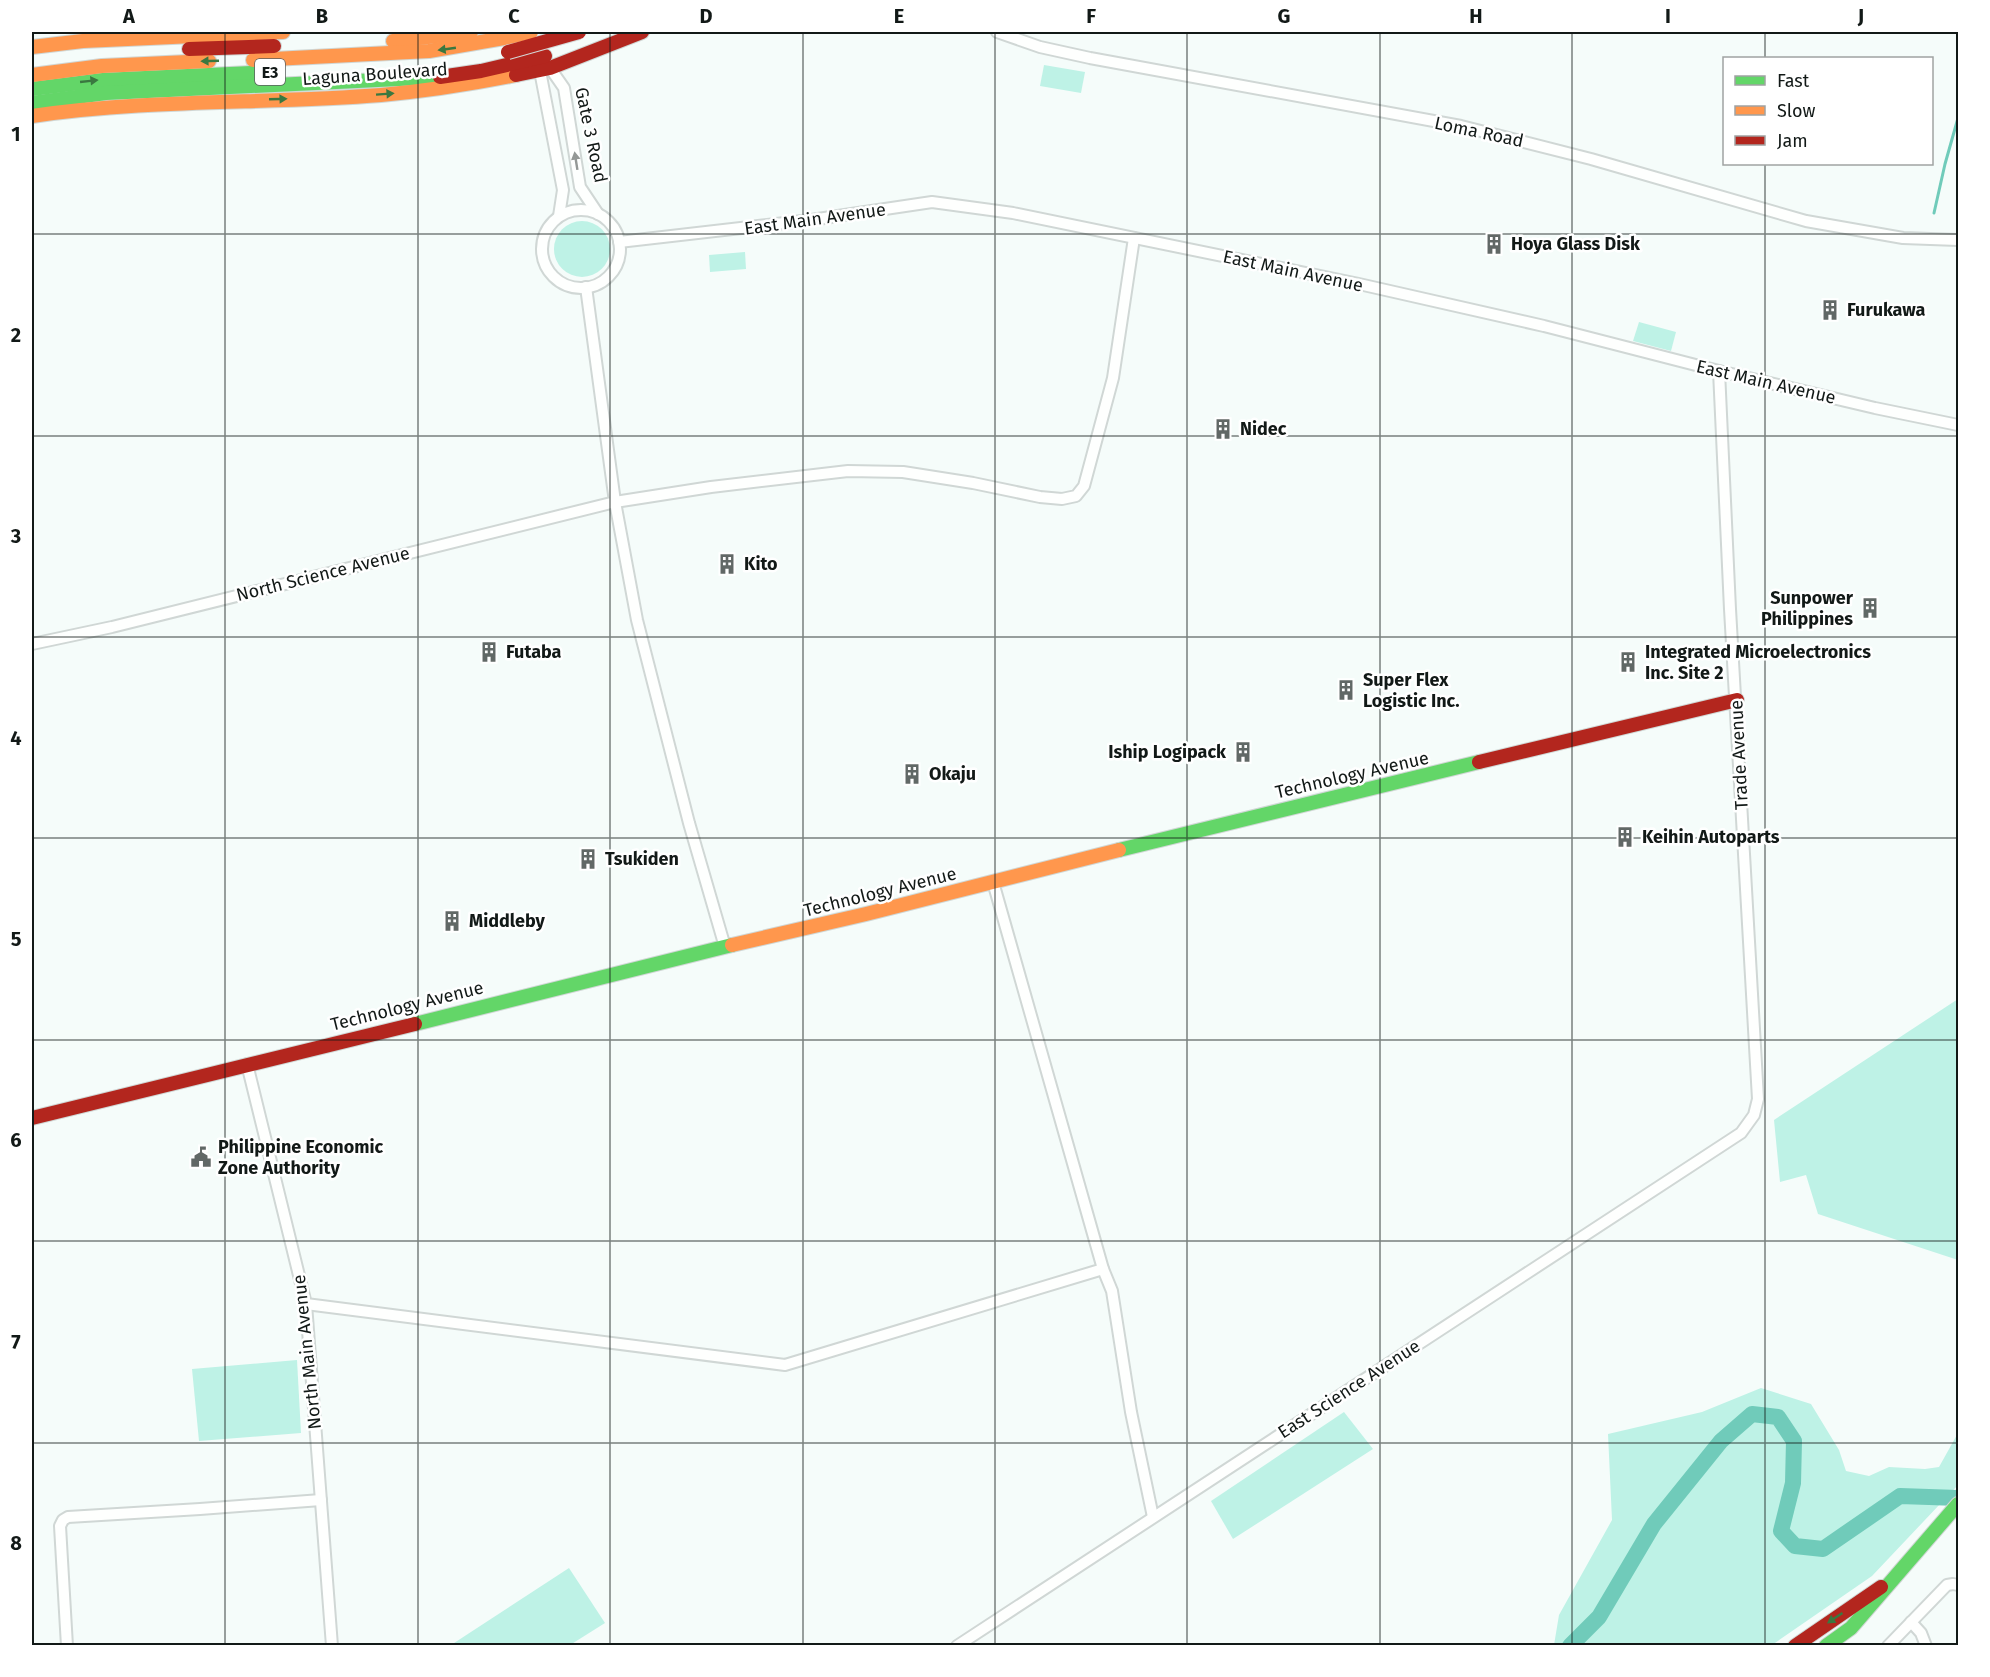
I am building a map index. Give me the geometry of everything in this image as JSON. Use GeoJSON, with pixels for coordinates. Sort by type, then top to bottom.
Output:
{"type":"FeatureCollection","features":[{"type":"Feature","properties":{"kind":"main road"},"geometry":{"type":"LineString","coordinates":[[32,47],[83,40],[283,32]]}},
{"type":"Feature","properties":{"kind":"main road"},"geometry":{"type":"LineString","coordinates":[[32,62],[99,53],[392,41],[471,32]]}},
{"type":"Feature","properties":{"kind":"main road","name":"Gate 3 Road"},"geometry":{"type":"LineString","coordinates":[[522,32],[542,64]]}},
{"type":"Feature","properties":{"kind":"main road","name":"Gate 3 Road"},"geometry":{"type":"LineString","coordinates":[[532,32],[542,64]]}},
{"type":"Feature","properties":{"kind":"main road","name":"E3"},"geometry":{"type":"LineString","coordinates":[[32,75],[113,65],[402,53],[456,48],[532,32]]}},
{"type":"Feature","properties":{"kind":"main road","name":"E3"},"geometry":{"type":"LineString","coordinates":[[32,89],[143,77],[406,67],[459,62],[507,52],[579,32]]}},
{"type":"Feature","properties":{"kind":"main road","name":"Laguna Boulevard"},"geometry":{"type":"LineString","coordinates":[[32,116],[85,108],[409,93],[485,82],[642,32]]}},
{"type":"Feature","properties":{"kind":"main road"},"geometry":{"type":"LineString","coordinates":[[32,103],[106,93],[428,79],[542,64]]}},
{"type":"Feature","properties":{"kind":"main road","name":"Technology Avenue"},"geometry":{"type":"LineString","coordinates":[[32,1118],[1218,825],[1737,700]]}},
{"type":"Feature","properties":{"kind":"main road"},"geometry":{"type":"LineString","coordinates":[[1826,1646],[1851,1628],[1959,1504]]}},
{"type":"Feature","properties":{"kind":"main road"},"geometry":{"type":"LineString","coordinates":[[1795,1646],[1900,1573]]}},
{"type":"Feature","properties":{"kind":"street","name":"Loma Road"},"geometry":{"type":"LineString","coordinates":[[997,32],[1040,47],[1090,58],[1461,126],[1591,159],[1806,221],[1903,238],[1959,240]]}},
{"type":"Feature","properties":{"kind":"street","name":"Gate 3 Road"},"geometry":{"type":"LineString","coordinates":[[542,64],[564,88],[580,187],[598,214]]}},
{"type":"Feature","properties":{"kind":"street","name":"Gate 3 Road"},"geometry":{"type":"LineString","coordinates":[[542,64],[563,190],[560,216]]}},
{"type":"Feature","properties":{"kind":"street","name":"East Main Avenue"},"geometry":{"type":"LineString","coordinates":[[619,242],[811,220],[932,202],[1013,213],[1332,278],[1511,318],[1719,371],[1875,408],[1959,425]]}},
{"type":"Feature","properties":{"kind":"street"},"geometry":{"type":"LineString","coordinates":[[581,210],[598,214],[612,226],[619,242],[618,261],[611,273],[602,281],[586,287],[560,281],[546,266],[542,250],[544,236],[550,225],[560,216],[570,212],[581,210]]}},
{"type":"Feature","properties":{"kind":"street","name":"North Science Avenue"},"geometry":{"type":"LineString","coordinates":[[32,644],[112,627],[615,502],[742,483],[848,471],[903,472],[1040,497],[1062,499],[1076,496],[1084,486],[1113,378],[1134,238]]}},
{"type":"Feature","properties":{"kind":"street"},"geometry":{"type":"LineString","coordinates":[[586,287],[615,502],[638,620],[689,823],[725,947]]}},
{"type":"Feature","properties":{"kind":"street","name":"Trade Avenue"},"geometry":{"type":"LineString","coordinates":[[1719,371],[1758,1099],[1754,1115],[1741,1133]]}},
{"type":"Feature","properties":{"kind":"street"},"geometry":{"type":"LineString","coordinates":[[993,882],[1103,1269],[1112,1292],[1131,1412],[1153,1517]]}},
{"type":"Feature","properties":{"kind":"street","name":"North Main Avenue"},"geometry":{"type":"LineString","coordinates":[[247,1064],[306,1304],[332,1646]]}},
{"type":"Feature","properties":{"kind":"street","name":"East Science Avenue"},"geometry":{"type":"LineString","coordinates":[[957,1646],[1741,1133]]}},
{"type":"Feature","properties":{"kind":"street"},"geometry":{"type":"LineString","coordinates":[[306,1304],[785,1365],[1103,1269]]}},
{"type":"Feature","properties":{"kind":"street"},"geometry":{"type":"LineString","coordinates":[[68,1646],[60,1526],[68,1517],[321,1500]]}},
{"type":"Feature","properties":{"kind":"street"},"geometry":{"type":"LineString","coordinates":[[1888,1646],[1947,1586],[1959,1585]]}},
{"type":"Feature","properties":{"kind":"street"},"geometry":{"type":"LineString","coordinates":[[1911,1622],[1921,1633],[1926,1646]]}},
{"type":"Feature","properties":{"kind":"green space"},"geometry":{"type":"Polygon","coordinates":[[[1044,65],[1085,72],[1081,93],[1040,86],[1044,65]]]}},
{"type":"Feature","properties":{"kind":"green space"},"geometry":{"type":"Polygon","coordinates":[[[576,221],[588,221],[602,229],[610,243],[608,260],[602,269],[588,277],[576,277],[559,265],[554,255],[554,243],[566,226],[576,221]]]}},
{"type":"Feature","properties":{"kind":"green space"},"geometry":{"type":"Polygon","coordinates":[[[745,252],[746,269],[710,272],[709,255],[745,252]]]}},
{"type":"Feature","properties":{"kind":"green space"},"geometry":{"type":"Polygon","coordinates":[[[1639,322],[1676,332],[1671,351],[1633,341],[1639,322]]]}},
{"type":"Feature","properties":{"kind":"green space"},"geometry":{"type":"Polygon","coordinates":[[[1958,999],[1958,1260],[1818,1214],[1806,1175],[1780,1182],[1774,1120],[1958,999]]]}},
{"type":"Feature","properties":{"kind":"green space"},"geometry":{"type":"Polygon","coordinates":[[[297,1360],[301,1433],[199,1441],[192,1369],[297,1360]]]}},
{"type":"Feature","properties":{"kind":"green space"},"geometry":{"type":"Polygon","coordinates":[[[1761,1388],[1811,1404],[1839,1450],[1846,1471],[1869,1476],[1889,1467],[1925,1469],[1939,1467],[1958,1433],[1958,1485],[1872,1576],[1772,1645],[1554,1645],[1559,1615],[1612,1520],[1608,1434],[1702,1412],[1761,1388]]]}},
{"type":"Feature","properties":{"kind":"green space"},"geometry":{"type":"Polygon","coordinates":[[[1344,1412],[1373,1449],[1233,1539],[1211,1501],[1344,1412]]]}},
{"type":"Feature","properties":{"kind":"green space"},"geometry":{"type":"Polygon","coordinates":[[[569,1568],[605,1623],[570,1645],[451,1645],[569,1568]]]}},
{"type":"Feature","properties":{"kind":"waterway"},"geometry":{"type":"LineString","coordinates":[[1934,213],[1958,118]]}},
{"type":"Feature","properties":{"kind":"waterway"},"geometry":{"type":"LineString","coordinates":[[1570,1646],[1599,1617],[1654,1524],[1721,1441],[1752,1414],[1778,1417],[1794,1441],[1793,1483],[1781,1531],[1795,1546],[1823,1549],[1900,1496],[1958,1498]]}},
{"type":"Feature","properties":{"kind":"traffic: fast"},"geometry":{"type":"LineString","coordinates":[[32,89],[103,80],[274,72]]}},
{"type":"Feature","properties":{"kind":"traffic: fast"},"geometry":{"type":"LineString","coordinates":[[32,103],[106,93],[440,77]]}},
{"type":"Feature","properties":{"kind":"traffic: fast"},"geometry":{"type":"LineString","coordinates":[[1119,850],[1479,762]]}},
{"type":"Feature","properties":{"kind":"traffic: fast"},"geometry":{"type":"LineString","coordinates":[[415,1024],[732,945]]}},
{"type":"Feature","properties":{"kind":"traffic: fast"},"geometry":{"type":"LineString","coordinates":[[1826,1646],[1851,1628],[1958,1504]]}},
{"type":"Feature","properties":{"kind":"traffic: slow"},"geometry":{"type":"LineString","coordinates":[[32,47],[83,41],[283,32]]}},
{"type":"Feature","properties":{"kind":"traffic: slow"},"geometry":{"type":"LineString","coordinates":[[393,41],[471,32]]}},
{"type":"Feature","properties":{"kind":"traffic: slow"},"geometry":{"type":"LineString","coordinates":[[504,38],[531,32]]}},
{"type":"Feature","properties":{"kind":"traffic: slow"},"geometry":{"type":"LineString","coordinates":[[253,60],[429,51],[504,38]]}},
{"type":"Feature","properties":{"kind":"traffic: slow"},"geometry":{"type":"LineString","coordinates":[[32,75],[102,66],[209,61]]}},
{"type":"Feature","properties":{"kind":"traffic: slow"},"geometry":{"type":"LineString","coordinates":[[32,116],[162,104],[381,95],[448,87],[516,75]]}},
{"type":"Feature","properties":{"kind":"traffic: slow"},"geometry":{"type":"LineString","coordinates":[[732,945],[866,914],[1119,850]]}},
{"type":"Feature","properties":{"kind":"traffic: jam"},"geometry":{"type":"LineString","coordinates":[[508,52],[579,32]]}},
{"type":"Feature","properties":{"kind":"traffic: jam"},"geometry":{"type":"LineString","coordinates":[[516,75],[550,68],[642,32]]}},
{"type":"Feature","properties":{"kind":"traffic: jam"},"geometry":{"type":"LineString","coordinates":[[189,49],[274,46]]}},
{"type":"Feature","properties":{"kind":"traffic: jam"},"geometry":{"type":"LineString","coordinates":[[440,77],[481,71],[545,56]]}},
{"type":"Feature","properties":{"kind":"traffic: jam"},"geometry":{"type":"LineString","coordinates":[[1479,762],[1737,700]]}},
{"type":"Feature","properties":{"kind":"traffic: jam"},"geometry":{"type":"LineString","coordinates":[[32,1118],[415,1024]]}},
{"type":"Feature","properties":{"kind":"traffic: jam"},"geometry":{"type":"LineString","coordinates":[[1795,1646],[1881,1587]]}},
{"type":"Feature","properties":{"kind":"place","name":"Hoya Glass Disk"},"geometry":{"type":"Point","coordinates":[1494,244]}},
{"type":"Feature","properties":{"kind":"place","name":"Furukawa"},"geometry":{"type":"Point","coordinates":[1830,310]}},
{"type":"Feature","properties":{"kind":"place","name":"Nidec"},"geometry":{"type":"Point","coordinates":[1223,429]}},
{"type":"Feature","properties":{"kind":"place","name":"Kito"},"geometry":{"type":"Point","coordinates":[727,564]}},
{"type":"Feature","properties":{"kind":"place","name":"Sunpower Philippines"},"geometry":{"type":"Point","coordinates":[1870,608]}},
{"type":"Feature","properties":{"kind":"place","name":"Futaba"},"geometry":{"type":"Point","coordinates":[489,652]}},
{"type":"Feature","properties":{"kind":"place","name":"Integrated Microelectronics Inc. Site 2"},"geometry":{"type":"Point","coordinates":[1628,662]}},
{"type":"Feature","properties":{"kind":"place","name":"Super Flex Logistic Inc."},"geometry":{"type":"Point","coordinates":[1346,690]}},
{"type":"Feature","properties":{"kind":"place","name":"Iship Logipack"},"geometry":{"type":"Point","coordinates":[1243,752]}},
{"type":"Feature","properties":{"kind":"place","name":"Okaju"},"geometry":{"type":"Point","coordinates":[912,774]}},
{"type":"Feature","properties":{"kind":"place","name":"Keihin Autoparts"},"geometry":{"type":"Point","coordinates":[1625,837]}},
{"type":"Feature","properties":{"kind":"place","name":"Tsukiden"},"geometry":{"type":"Point","coordinates":[588,859]}},
{"type":"Feature","properties":{"kind":"place","name":"Middleby"},"geometry":{"type":"Point","coordinates":[452,921]}},
{"type":"Feature","properties":{"kind":"place","name":"Philippine Economic Zone Authority"},"geometry":{"type":"Point","coordinates":[201,1157]}}]}
